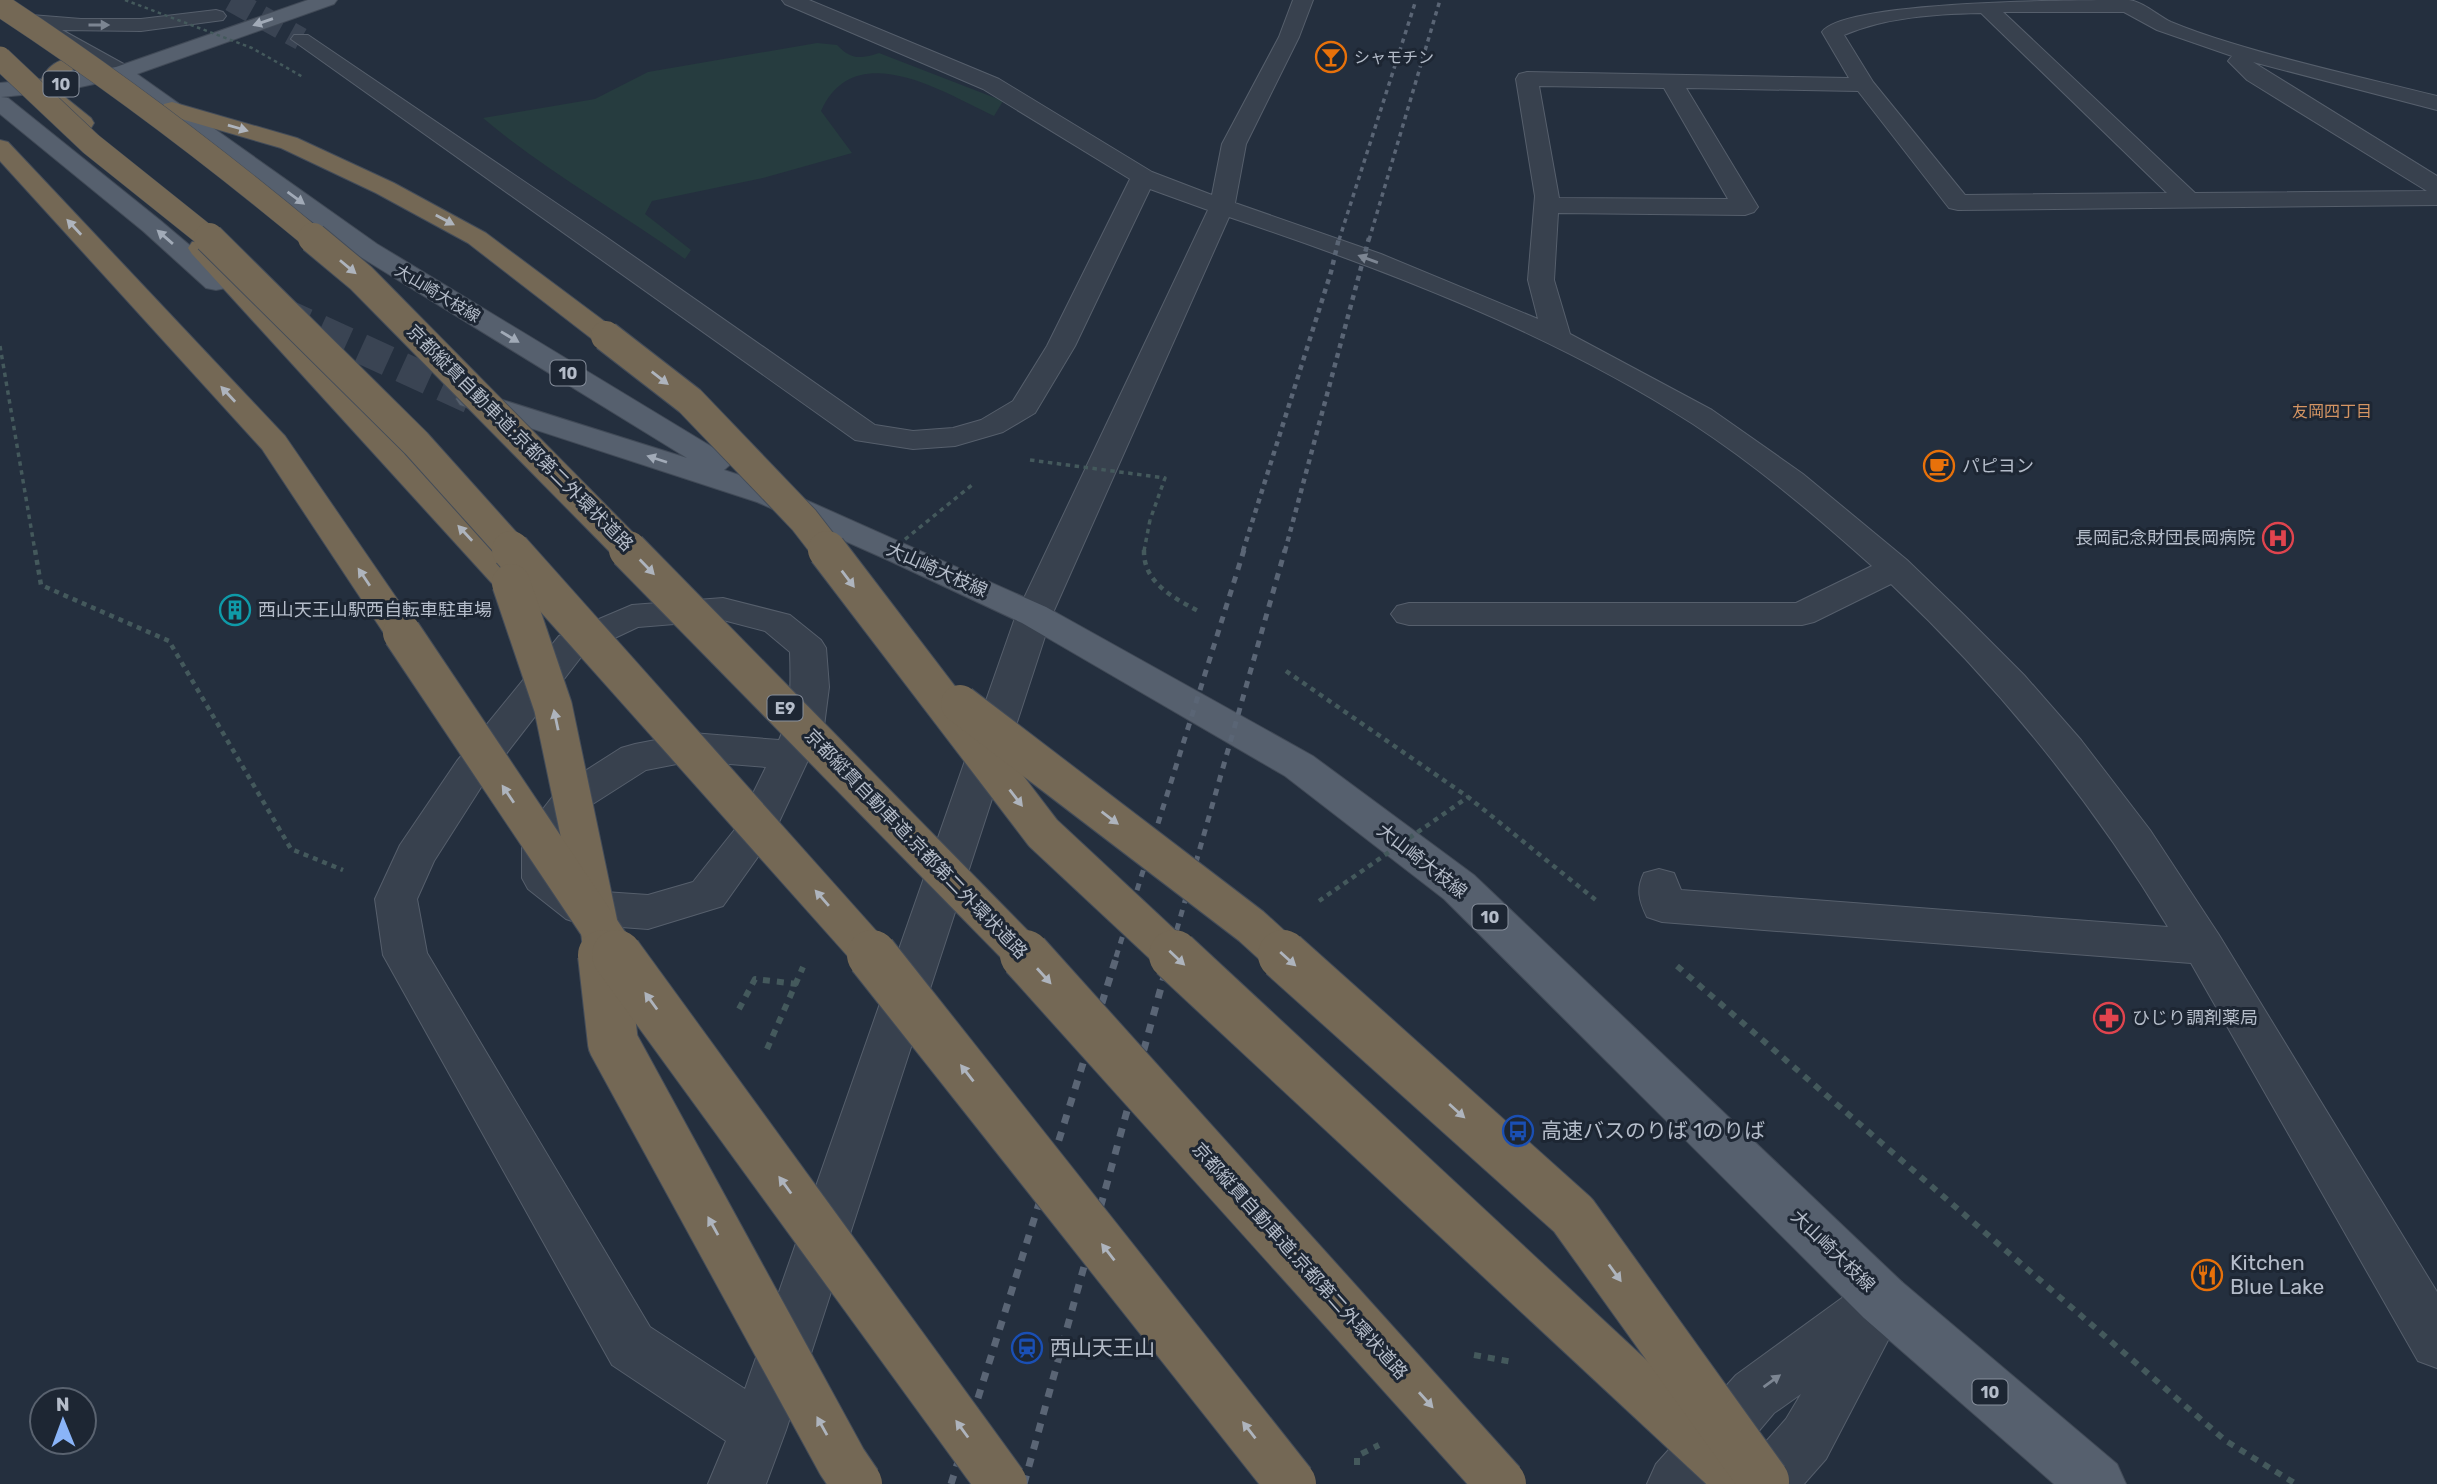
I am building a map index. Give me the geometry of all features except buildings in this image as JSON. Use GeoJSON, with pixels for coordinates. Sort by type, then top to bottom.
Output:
{"type":"FeatureCollection","features":[{"type":"Feature","properties":{"kind":"highway","name":"京都縦貫自動車道;京都第二外環状道路"},"geometry":{"type":"LineString","coordinates":[[10,10],[74,52],[217,159],[361,278],[1010,939],[1501,1484]]}},
{"type":"Feature","properties":{"kind":"highway"},"geometry":{"type":"LineString","coordinates":[[0,58],[91,144],[201,230],[416,443],[882,967],[1291,1484]]}},
{"type":"Feature","properties":{"kind":"highway"},"geometry":{"type":"LineString","coordinates":[[66,65],[50,80],[49,95],[99,137],[511,583],[553,707],[600,931],[613,1043],[842,1462],[857,1484]]}},
{"type":"Feature","properties":{"kind":"highway"},"geometry":{"type":"LineString","coordinates":[[172,109],[289,143],[385,188],[477,237],[690,401],[804,520],[1043,834],[1743,1484]]}},
{"type":"Feature","properties":{"kind":"highway"},"geometry":{"type":"LineString","coordinates":[[0,147],[274,443],[600,931],[1002,1484]]}},
{"type":"Feature","properties":{"kind":"highway"},"geometry":{"type":"LineString","coordinates":[[919,673],[1251,926],[1573,1215],[1766,1484]]}},
{"type":"Feature","properties":{"kind":"main road","name":"10"},"geometry":{"type":"LineString","coordinates":[[0,88],[48,86],[121,72],[327,0]]}},
{"type":"Feature","properties":{"kind":"main road","name":"10"},"geometry":{"type":"LineString","coordinates":[[0,88],[240,8]]}},
{"type":"Feature","properties":{"kind":"main road","name":"大山崎大枝線"},"geometry":{"type":"LineString","coordinates":[[121,72],[368,250],[768,495]]}},
{"type":"Feature","properties":{"kind":"main road"},"geometry":{"type":"LineString","coordinates":[[0,103],[152,226],[216,282]]}},
{"type":"Feature","properties":{"kind":"main road","name":"大山崎大枝線"},"geometry":{"type":"LineString","coordinates":[[471,399],[768,495],[1034,615],[1299,766],[1459,887],[1883,1300],[2097,1484]]}},
{"type":"Feature","properties":{"kind":"street"},"geometry":{"type":"LineString","coordinates":[[792,0],[991,84],[1143,177],[1432,282],[1557,338],[1680,402],[1747,447],[1814,498],[1895,568],[1956,627],[2086,773],[2141,850],[2204,947],[2437,1342]]}},
{"type":"Feature","properties":{"kind":"street"},"geometry":{"type":"LineString","coordinates":[[737,1484],[758,1430],[1034,615],[1222,206],[1234,144],[1289,37],[1303,0]]}},
{"type":"Feature","properties":{"kind":"street"},"geometry":{"type":"LineString","coordinates":[[2437,103],[2224,48],[2164,26],[2122,3],[1921,7],[1845,23],[1832,32],[1864,85],[1958,203],[2437,198]]}},
{"type":"Feature","properties":{"kind":"street"},"geometry":{"type":"LineString","coordinates":[[828,16],[850,5]]}},
{"type":"Feature","properties":{"kind":"street"},"geometry":{"type":"LineString","coordinates":[[1986,7],[2188,200]]}},
{"type":"Feature","properties":{"kind":"street"},"geometry":{"type":"LineString","coordinates":[[10,10],[121,72]]}},
{"type":"Feature","properties":{"kind":"street"},"geometry":{"type":"LineString","coordinates":[[10,10],[80,25],[141,25],[216,16]]}},
{"type":"Feature","properties":{"kind":"street"},"geometry":{"type":"LineString","coordinates":[[301,38],[616,255],[866,433],[913,440],[955,437],[992,426],[1024,407],[1061,346],[1143,177]]}},
{"type":"Feature","properties":{"kind":"street"},"geometry":{"type":"LineString","coordinates":[[2224,48],[2255,75],[2437,186]]}},
{"type":"Feature","properties":{"kind":"street"},"geometry":{"type":"LineString","coordinates":[[1557,338],[1541,280],[1547,196],[1527,79],[1864,85]]}},
{"type":"Feature","properties":{"kind":"street"},"geometry":{"type":"LineString","coordinates":[[1545,205],[1745,208],[1671,82]]}},
{"type":"Feature","properties":{"kind":"street"},"geometry":{"type":"LineString","coordinates":[[1409,614],[1802,614],[1895,568]]}},
{"type":"Feature","properties":{"kind":"street"},"geometry":{"type":"LineString","coordinates":[[758,1430],[631,1346],[405,955],[396,899],[415,856],[471,771],[572,644],[632,616],[723,609],[777,623],[808,649],[810,687],[806,726],[752,837],[708,894],[648,912],[580,907],[543,878],[542,836],[573,797],[635,758],[692,747],[791,755]]}},
{"type":"Feature","properties":{"kind":"street"},"geometry":{"type":"LineString","coordinates":[[1659,885],[1662,905],[2204,947]]}},
{"type":"Feature","properties":{"kind":"street"},"geometry":{"type":"LineString","coordinates":[[1676,1484],[1755,1394],[1883,1300]]}},
{"type":"Feature","properties":{"kind":"street"},"geometry":{"type":"LineString","coordinates":[[1766,1484],[1806,1439],[1883,1300]]}},
{"type":"Feature","properties":{"kind":"path"},"geometry":{"type":"LineString","coordinates":[[125,0],[252,48],[303,77]]}},
{"type":"Feature","properties":{"kind":"path"},"geometry":{"type":"LineString","coordinates":[[0,346],[41,585],[169,641],[291,849],[368,880],[396,899]]}},
{"type":"Feature","properties":{"kind":"path"},"geometry":{"type":"LineString","coordinates":[[1030,460],[1164,478],[1142,544],[1143,567],[1169,596],[1200,612]]}},
{"type":"Feature","properties":{"kind":"path"},"geometry":{"type":"LineString","coordinates":[[891,550],[972,485]]}},
{"type":"Feature","properties":{"kind":"path"},"geometry":{"type":"LineString","coordinates":[[1286,671],[1468,797],[1606,908]]}},
{"type":"Feature","properties":{"kind":"path"},"geometry":{"type":"LineString","coordinates":[[1315,903],[1468,797]]}},
{"type":"Feature","properties":{"kind":"path"},"geometry":{"type":"LineString","coordinates":[[1669,960],[2226,1441],[2296,1484]]}},
{"type":"Feature","properties":{"kind":"green space"},"geometry":{"type":"Polygon","coordinates":[[[817,43],[837,45],[856,57],[879,53],[1003,101],[994,116],[926,84],[901,76],[877,73],[855,77],[836,89],[821,111],[852,153],[763,178],[652,201],[645,214],[691,250],[685,259],[531,156],[483,118],[595,99],[648,72],[817,43]]]}},
{"type":"Feature","properties":{"kind":"tunnel"},"geometry":{"type":"LineString","coordinates":[[231,0],[301,39]]}},
{"type":"Feature","properties":{"kind":"tunnel"},"geometry":{"type":"LineString","coordinates":[[279,311],[471,399]]}},
{"type":"Feature","properties":{"kind":"railway"},"geometry":{"type":"LineString","coordinates":[[1339,240],[1416,0]]}},
{"type":"Feature","properties":{"kind":"railway"},"geometry":{"type":"LineString","coordinates":[[1369,240],[1440,0]]}},
{"type":"Feature","properties":{"kind":"railway"},"geometry":{"type":"LineString","coordinates":[[1243,551],[1331,272],[1339,238]]}},
{"type":"Feature","properties":{"kind":"railway"},"geometry":{"type":"LineString","coordinates":[[1285,551],[1369,238]]}},
{"type":"Feature","properties":{"kind":"railway"},"geometry":{"type":"LineString","coordinates":[[1116,957],[1244,550]]}},
{"type":"Feature","properties":{"kind":"railway"},"geometry":{"type":"LineString","coordinates":[[1169,957],[1285,550]]}},
{"type":"Feature","properties":{"kind":"railway"},"geometry":{"type":"LineString","coordinates":[[951,1484],[1117,955]]}},
{"type":"Feature","properties":{"kind":"railway"},"geometry":{"type":"LineString","coordinates":[[1024,1484],[1170,955]]}},
{"type":"Feature","properties":{"kind":"place","name":"シャモチン"},"geometry":{"type":"Point","coordinates":[1331,57]}},
{"type":"Feature","properties":{"kind":"place","name":"パピヨン"},"geometry":{"type":"Point","coordinates":[1939,466]}},
{"type":"Feature","properties":{"kind":"place","name":"長岡記念財団長岡病院"},"geometry":{"type":"Point","coordinates":[2278,538]}},
{"type":"Feature","properties":{"kind":"place","name":"西山天王山駅西自転車駐車場"},"geometry":{"type":"Point","coordinates":[235,610]}},
{"type":"Feature","properties":{"kind":"place","name":"ひじり調剤薬局"},"geometry":{"type":"Point","coordinates":[2109,1018]}},
{"type":"Feature","properties":{"kind":"place","name":"高速バスのりば 1のりば"},"geometry":{"type":"Point","coordinates":[1518,1131]}},
{"type":"Feature","properties":{"kind":"place","name":"Kitchen Blue Lake"},"geometry":{"type":"Point","coordinates":[2207,1275]}},
{"type":"Feature","properties":{"kind":"place","name":"西山天王山"},"geometry":{"type":"Point","coordinates":[1027,1348]}},
{"type":"Feature","properties":{"kind":"district","name":"友岡四丁目"},"geometry":{"type":"Point","coordinates":[2332,411]}}]}
